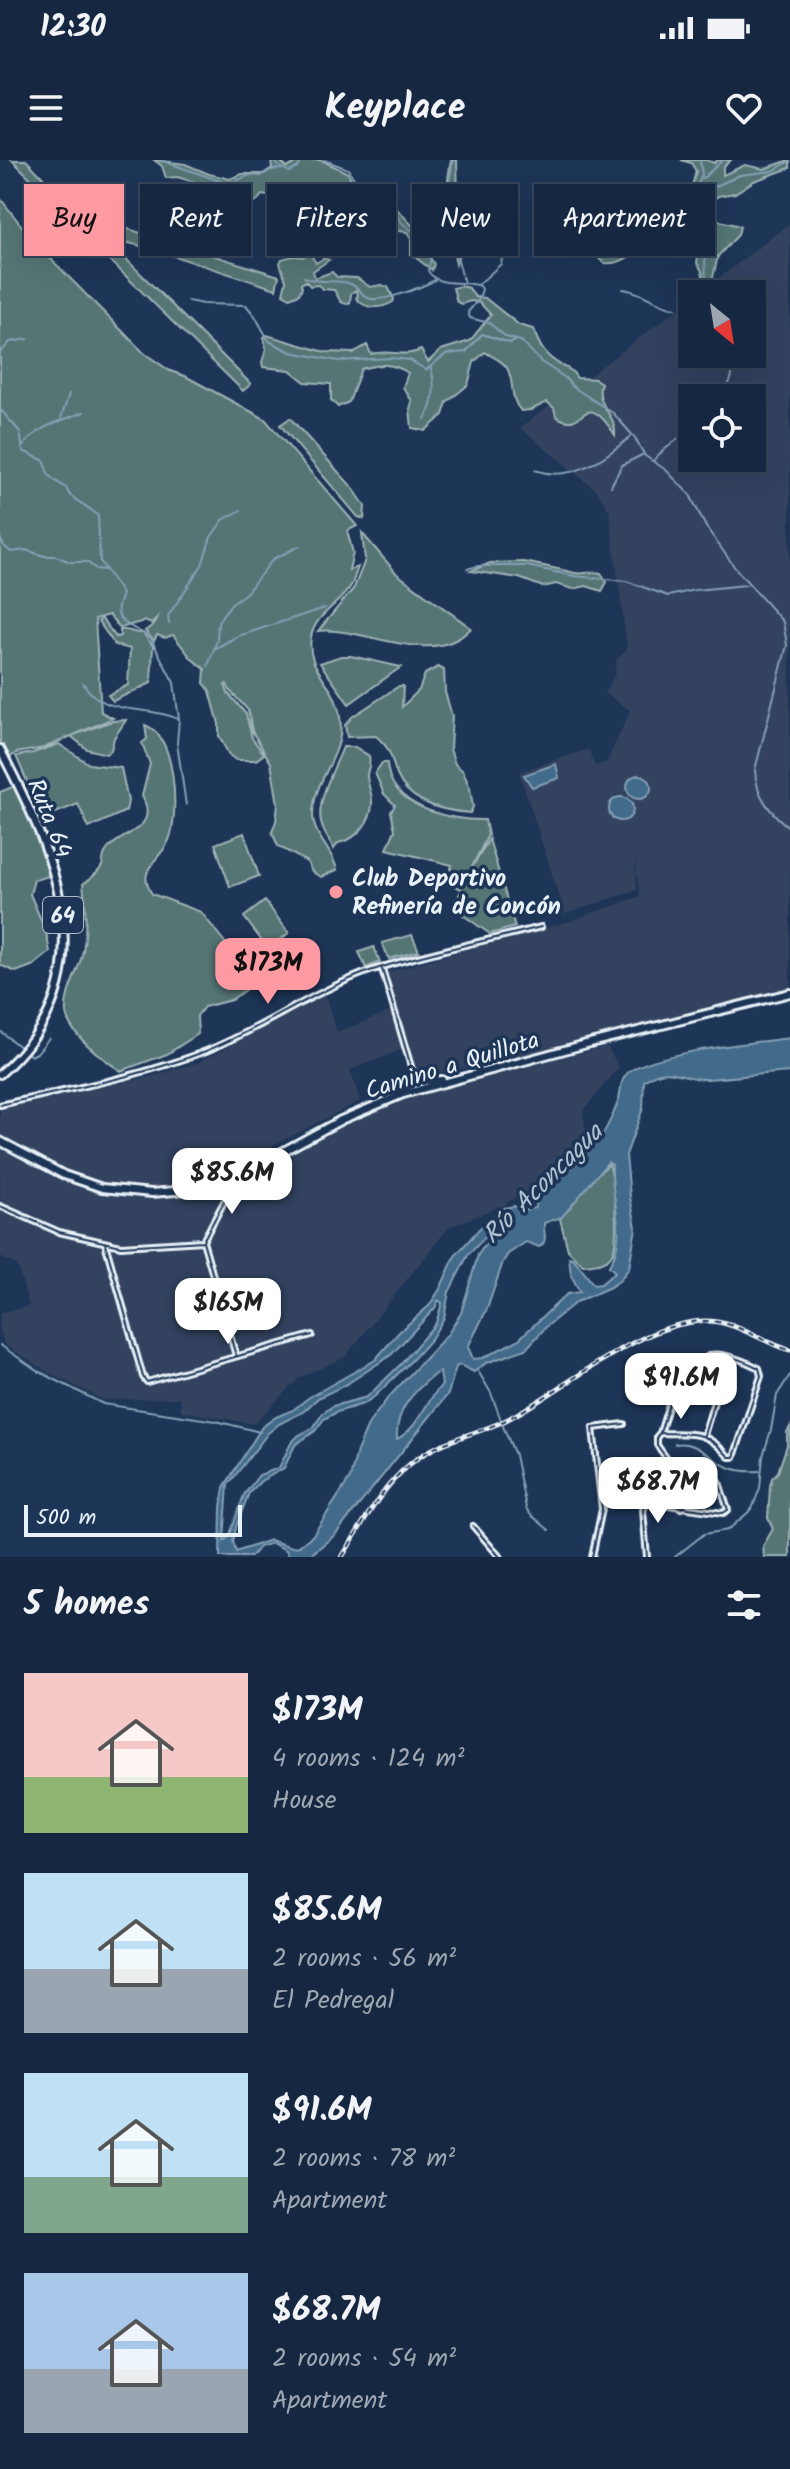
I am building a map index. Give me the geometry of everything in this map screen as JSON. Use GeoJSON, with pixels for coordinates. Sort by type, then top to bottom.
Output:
{"type":"FeatureCollection","features":[{"type":"Feature","properties":{"kind":"main road","name":"Ruta 64"},"geometry":{"type":"LineString","coordinates":[[0,749],[45,844],[61,904],[65,944],[61,977],[48,1012],[27,1046],[0,1074]]}},
{"type":"Feature","properties":{"kind":"main road","name":"Camino a Quillota"},"geometry":{"type":"LineString","coordinates":[[226,1178],[352,1111],[397,1092],[790,993]]}},
{"type":"Feature","properties":{"kind":"main road","name":"Camino a Quillota"},"geometry":{"type":"LineString","coordinates":[[1,1142],[56,1171],[91,1185],[130,1192],[198,1189],[363,1110],[420,1088],[573,1048]]}},
{"type":"Feature","properties":{"kind":"main road"},"geometry":{"type":"LineString","coordinates":[[413,1073],[424,1081],[442,1080]]}},
{"type":"Feature","properties":{"kind":"main road"},"geometry":{"type":"LineString","coordinates":[[397,1092],[412,1084],[413,1073]]}},
{"type":"Feature","properties":{"kind":"street"},"geometry":{"type":"LineString","coordinates":[[0,1105],[133,1075],[187,1058],[241,1035],[322,992],[382,967],[541,927]]}},
{"type":"Feature","properties":{"kind":"street"},"geometry":{"type":"LineString","coordinates":[[382,967],[420,1088]]}},
{"type":"Feature","properties":{"kind":"street"},"geometry":{"type":"LineString","coordinates":[[226,1178],[226,1198],[203,1241],[236,1357]]}},
{"type":"Feature","properties":{"kind":"street"},"geometry":{"type":"LineString","coordinates":[[0,1206],[59,1232],[105,1243],[129,1247],[203,1241]]}},
{"type":"Feature","properties":{"kind":"street"},"geometry":{"type":"LineString","coordinates":[[105,1243],[147,1382],[312,1335]]}},
{"type":"Feature","properties":{"kind":"street"},"geometry":{"type":"LineString","coordinates":[[660,1433],[704,1435],[729,1457],[735,1456],[761,1376],[759,1368],[724,1354],[717,1353],[708,1358],[704,1370],[716,1395],[704,1435]]}},
{"type":"Feature","properties":{"kind":"street"},"geometry":{"type":"LineString","coordinates":[[681,1508],[690,1502],[691,1492],[655,1439],[660,1433],[673,1383],[685,1379],[695,1392]]}},
{"type":"Feature","properties":{"kind":"street"},"geometry":{"type":"LineString","coordinates":[[592,1557],[602,1509],[593,1428],[624,1424]]}},
{"type":"Feature","properties":{"kind":"street"},"geometry":{"type":"LineString","coordinates":[[647,1557],[644,1505],[651,1501],[723,1513],[728,1510],[719,1482],[708,1470]]}},
{"type":"Feature","properties":{"kind":"street"},"geometry":{"type":"LineString","coordinates":[[473,1526],[500,1557]]}},
{"type":"Feature","properties":{"kind":"shaded area"},"geometry":{"type":"Polygon","coordinates":[[[790,223],[790,989],[491,1063],[423,1076],[416,1071],[408,1053],[387,972],[573,920],[640,896],[635,860],[637,890],[565,914],[519,772],[589,749],[595,766],[607,762],[630,710],[604,693],[615,675],[616,660],[627,649],[609,510],[597,491],[520,428],[678,309],[678,368],[766,368],[766,280],[716,280],[790,223]]]}},
{"type":"Feature","properties":{"kind":"shaded area"},"geometry":{"type":"Polygon","coordinates":[[[556,764],[559,778],[532,787],[524,775],[556,764]]]}},
{"type":"Feature","properties":{"kind":"shaded area"},"geometry":{"type":"Polygon","coordinates":[[[639,775],[648,778],[651,787],[648,796],[639,799],[630,796],[627,787],[630,778],[639,775]]]}},
{"type":"Feature","properties":{"kind":"shaded area"},"geometry":{"type":"Polygon","coordinates":[[[621,797],[630,800],[633,809],[630,818],[621,821],[612,818],[609,809],[612,800],[621,797]]]}},
{"type":"Feature","properties":{"kind":"shaded area"},"geometry":{"type":"Polygon","coordinates":[[[325,995],[337,1032],[391,1011],[402,1050],[350,1070],[360,1101],[268,1148],[274,1161],[373,1110],[412,1096],[607,1046],[619,1067],[583,1111],[587,1145],[559,1170],[504,1205],[449,1227],[345,1357],[299,1378],[254,1424],[181,1411],[180,1398],[103,1400],[49,1373],[4,1344],[0,1313],[29,1306],[17,1265],[0,1257],[0,1108],[152,1076],[199,1062],[325,995]]]}},
{"type":"Feature","properties":{"kind":"shaded area"},"geometry":{"type":"Polygon","coordinates":[[[790,1038],[790,1072],[697,1079],[668,1072],[644,1081],[643,1108],[626,1155],[636,1227],[629,1268],[619,1281],[576,1302],[526,1349],[486,1363],[474,1372],[460,1365],[456,1367],[448,1394],[335,1535],[308,1557],[290,1557],[286,1550],[272,1543],[259,1547],[251,1557],[220,1557],[224,1487],[262,1427],[375,1360],[399,1332],[429,1306],[455,1256],[479,1229],[504,1208],[535,1208],[543,1189],[573,1166],[601,1137],[614,1112],[625,1076],[635,1068],[675,1055],[790,1038]],[[608,1162],[562,1217],[544,1223],[545,1240],[542,1245],[539,1247],[526,1242],[508,1254],[487,1309],[468,1347],[473,1359],[483,1358],[518,1340],[567,1294],[580,1292],[571,1275],[569,1257],[594,1285],[601,1284],[615,1272],[609,1266],[618,1242],[612,1165],[608,1162]],[[505,1216],[468,1255],[449,1292],[444,1318],[412,1360],[374,1397],[324,1419],[315,1431],[295,1445],[284,1468],[261,1481],[249,1493],[233,1541],[236,1552],[270,1540],[299,1546],[313,1535],[350,1478],[369,1423],[448,1334],[461,1313],[478,1255],[510,1221],[509,1217],[505,1216]],[[438,1300],[435,1308],[391,1355],[347,1384],[318,1398],[303,1412],[268,1433],[228,1485],[224,1541],[229,1537],[244,1495],[259,1475],[279,1468],[291,1443],[313,1428],[323,1413],[333,1406],[367,1397],[436,1323],[442,1303],[438,1300]],[[440,1372],[407,1402],[399,1419],[397,1439],[411,1428],[442,1385],[440,1372]]]}},
{"type":"Feature","properties":{"kind":"green space"},"geometry":{"type":"Polygon","coordinates":[[[12,160],[26,160],[49,184],[36,184],[12,160]]]}},
{"type":"Feature","properties":{"kind":"green space"},"geometry":{"type":"Polygon","coordinates":[[[154,160],[185,164],[230,179],[242,174],[263,174],[272,168],[271,160],[279,160],[287,168],[300,160],[321,160],[348,173],[354,184],[267,184],[267,196],[262,195],[255,203],[251,201],[251,184],[194,184],[177,177],[166,178],[162,166],[154,160]]]}},
{"type":"Feature","properties":{"kind":"green space"},"geometry":{"type":"Polygon","coordinates":[[[451,160],[457,160],[458,184],[447,184],[451,160]]]}},
{"type":"Feature","properties":{"kind":"green space"},"geometry":{"type":"Polygon","coordinates":[[[681,160],[714,163],[731,160],[723,167],[723,175],[745,165],[764,169],[790,160],[790,168],[715,199],[715,184],[693,184],[696,171],[691,163],[681,160]]]}},
{"type":"Feature","properties":{"kind":"green space"},"geometry":{"type":"Polygon","coordinates":[[[0,198],[24,229],[24,256],[48,256],[144,353],[170,371],[265,419],[357,526],[347,531],[353,553],[349,570],[358,567],[352,584],[313,629],[310,648],[315,665],[334,695],[341,721],[340,736],[319,787],[313,815],[316,830],[337,870],[321,877],[312,872],[307,862],[278,846],[272,832],[278,804],[271,763],[252,731],[248,710],[225,685],[246,714],[252,738],[264,754],[256,760],[236,760],[229,755],[219,736],[210,691],[204,683],[205,669],[192,659],[173,635],[165,638],[157,635],[154,641],[145,631],[153,625],[159,615],[152,624],[144,621],[120,628],[109,615],[95,619],[101,712],[113,718],[44,748],[16,753],[8,759],[0,743],[0,198]]]}},
{"type":"Feature","properties":{"kind":"green space"},"geometry":{"type":"Polygon","coordinates":[[[396,208],[412,225],[412,255],[411,238],[407,232],[396,230],[396,208]]]}},
{"type":"Feature","properties":{"kind":"green space"},"geometry":{"type":"Polygon","coordinates":[[[715,217],[740,226],[738,235],[718,256],[712,280],[704,280],[697,263],[698,256],[715,256],[715,217]]]}},
{"type":"Feature","properties":{"kind":"green space"},"geometry":{"type":"Polygon","coordinates":[[[124,228],[140,233],[140,246],[124,242],[124,228]]]}},
{"type":"Feature","properties":{"kind":"green space"},"geometry":{"type":"Polygon","coordinates":[[[105,256],[123,256],[251,384],[243,391],[105,256]]]}},
{"type":"Feature","properties":{"kind":"green space"},"geometry":{"type":"Polygon","coordinates":[[[174,256],[215,256],[279,276],[276,289],[174,256]]]}},
{"type":"Feature","properties":{"kind":"green space"},"geometry":{"type":"Polygon","coordinates":[[[293,256],[312,256],[316,263],[324,258],[329,260],[313,271],[315,278],[332,272],[337,277],[357,278],[370,287],[388,287],[393,302],[378,307],[368,306],[356,298],[356,290],[351,293],[350,303],[346,304],[341,302],[334,290],[310,286],[306,281],[301,284],[299,294],[290,298],[283,294],[286,281],[280,263],[282,259],[293,256]]]}},
{"type":"Feature","properties":{"kind":"green space"},"geometry":{"type":"Polygon","coordinates":[[[414,256],[429,256],[434,264],[432,270],[414,256]]]}},
{"type":"Feature","properties":{"kind":"green space"},"geometry":{"type":"Polygon","coordinates":[[[597,256],[630,256],[612,263],[597,256]]]}},
{"type":"Feature","properties":{"kind":"green space"},"geometry":{"type":"Polygon","coordinates":[[[453,288],[469,288],[475,297],[485,298],[519,325],[533,329],[547,355],[577,378],[595,379],[601,383],[601,397],[613,421],[615,435],[596,413],[589,412],[573,421],[566,421],[556,416],[554,408],[547,402],[521,411],[515,401],[507,368],[485,352],[474,362],[468,385],[447,402],[443,415],[425,431],[412,428],[412,401],[403,387],[408,373],[397,367],[380,365],[361,369],[349,402],[338,407],[331,400],[331,384],[305,382],[290,370],[263,367],[266,350],[264,337],[267,335],[325,352],[353,353],[367,345],[371,354],[421,350],[428,362],[441,350],[470,341],[491,315],[480,303],[457,302],[453,288]]]}},
{"type":"Feature","properties":{"kind":"green space"},"geometry":{"type":"Polygon","coordinates":[[[290,418],[353,488],[365,506],[364,519],[358,517],[280,425],[290,418]]]}},
{"type":"Feature","properties":{"kind":"green space"},"geometry":{"type":"Polygon","coordinates":[[[362,533],[397,574],[471,628],[455,640],[419,646],[337,631],[318,631],[354,588],[365,560],[362,533]]]}},
{"type":"Feature","properties":{"kind":"green space"},"geometry":{"type":"Polygon","coordinates":[[[523,562],[575,573],[601,573],[607,582],[602,591],[586,586],[573,589],[556,584],[543,587],[519,578],[471,571],[490,563],[523,562]]]}},
{"type":"Feature","properties":{"kind":"green space"},"geometry":{"type":"Polygon","coordinates":[[[102,619],[116,637],[120,636],[120,630],[143,633],[153,646],[151,683],[113,701],[108,695],[128,685],[130,649],[115,645],[98,621],[102,619]]]}},
{"type":"Feature","properties":{"kind":"green space"},"geometry":{"type":"Polygon","coordinates":[[[341,656],[401,667],[349,704],[320,663],[341,656]]]}},
{"type":"Feature","properties":{"kind":"green space"},"geometry":{"type":"Polygon","coordinates":[[[438,667],[444,670],[445,692],[452,716],[450,749],[470,788],[473,807],[470,813],[449,810],[418,799],[402,785],[388,750],[376,736],[347,737],[345,725],[352,717],[399,686],[403,686],[402,707],[419,690],[425,674],[438,667]]]}},
{"type":"Feature","properties":{"kind":"green space"},"geometry":{"type":"Polygon","coordinates":[[[126,720],[106,754],[87,749],[71,736],[112,721],[126,720]]]}},
{"type":"Feature","properties":{"kind":"green space"},"geometry":{"type":"Polygon","coordinates":[[[145,725],[163,743],[169,757],[174,791],[171,834],[148,871],[146,880],[149,889],[152,894],[201,912],[256,982],[231,1000],[204,1007],[197,1016],[198,1034],[167,1054],[121,1071],[80,1038],[69,1021],[66,1006],[85,941],[83,884],[100,869],[111,846],[136,830],[146,817],[142,796],[150,764],[142,743],[147,739],[145,725]]]}},
{"type":"Feature","properties":{"kind":"green space"},"geometry":{"type":"Polygon","coordinates":[[[59,744],[89,764],[121,768],[128,801],[126,811],[89,828],[78,804],[43,818],[16,756],[59,744]]]}},
{"type":"Feature","properties":{"kind":"green space"},"geometry":{"type":"Polygon","coordinates":[[[343,747],[355,747],[369,756],[367,775],[372,808],[362,828],[334,849],[320,817],[326,786],[343,747]]]}},
{"type":"Feature","properties":{"kind":"green space"},"geometry":{"type":"Polygon","coordinates":[[[382,763],[387,763],[390,778],[398,791],[410,801],[439,814],[485,820],[488,835],[471,869],[489,839],[515,927],[490,934],[453,908],[462,889],[447,883],[452,865],[387,849],[395,830],[391,812],[395,805],[384,794],[375,773],[382,763]]]}},
{"type":"Feature","properties":{"kind":"green space"},"geometry":{"type":"Polygon","coordinates":[[[17,785],[37,832],[49,876],[34,880],[30,894],[46,932],[50,952],[34,965],[16,972],[0,965],[0,792],[17,785]]]}},
{"type":"Feature","properties":{"kind":"green space"},"geometry":{"type":"Polygon","coordinates":[[[244,833],[259,876],[230,887],[215,844],[244,833]]]}},
{"type":"Feature","properties":{"kind":"green space"},"geometry":{"type":"Polygon","coordinates":[[[265,901],[289,933],[268,949],[244,917],[265,901]]]}},
{"type":"Feature","properties":{"kind":"green space"},"geometry":{"type":"Polygon","coordinates":[[[412,935],[419,951],[389,959],[382,943],[412,935]]]}},
{"type":"Feature","properties":{"kind":"green space"},"geometry":{"type":"Polygon","coordinates":[[[374,947],[380,962],[366,968],[359,952],[374,947]]]}},
{"type":"Feature","properties":{"kind":"green space"},"geometry":{"type":"Polygon","coordinates":[[[609,1164],[615,1209],[614,1247],[606,1260],[583,1265],[568,1250],[560,1219],[590,1181],[609,1164]]]}},
{"type":"Feature","properties":{"kind":"green space"},"geometry":{"type":"Polygon","coordinates":[[[790,1427],[790,1557],[764,1557],[763,1546],[773,1529],[768,1518],[770,1486],[778,1472],[790,1427]]]}},
{"type":"Feature","properties":{"kind":"waterway"},"geometry":{"type":"LineString","coordinates":[[160,160],[223,182],[282,169]]}},
{"type":"Feature","properties":{"kind":"waterway"},"geometry":{"type":"LineString","coordinates":[[276,160],[277,165],[289,172],[303,160]]}},
{"type":"Feature","properties":{"kind":"waterway"},"geometry":{"type":"LineString","coordinates":[[324,160],[348,169],[363,193],[389,202],[402,223],[411,230],[419,229],[433,248],[428,271],[433,277],[445,282],[480,286],[479,299],[468,312],[470,318],[489,323],[506,337],[521,341],[541,362],[613,413],[635,438],[645,456],[666,470],[690,495],[706,527],[736,569],[783,622],[787,645],[755,770],[765,803],[790,828]]}},
{"type":"Feature","properties":{"kind":"waterway"},"geometry":{"type":"LineString","coordinates":[[452,160],[449,192],[459,213],[449,239],[456,252],[464,283]]}},
{"type":"Feature","properties":{"kind":"waterway"},"geometry":{"type":"LineString","coordinates":[[700,160],[702,175],[695,191],[695,200],[711,234],[705,262],[706,280]]}},
{"type":"Feature","properties":{"kind":"waterway"},"geometry":{"type":"LineString","coordinates":[[703,178],[723,160]]}},
{"type":"Feature","properties":{"kind":"waterway"},"geometry":{"type":"LineString","coordinates":[[715,187],[740,175],[773,171],[790,161]]}},
{"type":"Feature","properties":{"kind":"waterway"},"geometry":{"type":"LineString","coordinates":[[479,284],[501,264],[502,256]]}},
{"type":"Feature","properties":{"kind":"waterway"},"geometry":{"type":"LineString","coordinates":[[304,277],[348,283],[374,299],[401,294],[435,280]]}},
{"type":"Feature","properties":{"kind":"waterway"},"geometry":{"type":"LineString","coordinates":[[623,289],[676,308]]}},
{"type":"Feature","properties":{"kind":"waterway"},"geometry":{"type":"LineString","coordinates":[[188,301],[246,305],[269,341],[291,352],[339,361],[410,360],[426,370],[446,354],[466,352],[482,334],[510,343],[517,340]]}},
{"type":"Feature","properties":{"kind":"waterway"},"geometry":{"type":"LineString","coordinates":[[0,353],[10,342],[28,339]]}},
{"type":"Feature","properties":{"kind":"waterway"},"geometry":{"type":"LineString","coordinates":[[425,419],[433,394],[431,368]]}},
{"type":"Feature","properties":{"kind":"waterway"},"geometry":{"type":"LineString","coordinates":[[729,384],[730,368]]}},
{"type":"Feature","properties":{"kind":"waterway"},"geometry":{"type":"LineString","coordinates":[[61,418],[69,394]]}},
{"type":"Feature","properties":{"kind":"waterway"},"geometry":{"type":"LineString","coordinates":[[0,409],[20,432],[23,451],[45,461],[50,476],[98,516],[100,561],[122,594],[118,607],[120,618],[151,639],[174,683],[179,719],[177,743],[186,805]]}},
{"type":"Feature","properties":{"kind":"waterway"},"geometry":{"type":"LineString","coordinates":[[22,448],[42,429],[84,412]]}},
{"type":"Feature","properties":{"kind":"waterway"},"geometry":{"type":"LineString","coordinates":[[535,470],[561,473],[586,467],[630,437]]}},
{"type":"Feature","properties":{"kind":"waterway"},"geometry":{"type":"LineString","coordinates":[[654,460],[678,439]]}},
{"type":"Feature","properties":{"kind":"waterway"},"geometry":{"type":"LineString","coordinates":[[611,486],[622,465],[642,455]]}},
{"type":"Feature","properties":{"kind":"waterway"},"geometry":{"type":"LineString","coordinates":[[169,624],[168,616],[202,565],[211,537],[223,520],[241,510]]}},
{"type":"Feature","properties":{"kind":"waterway"},"geometry":{"type":"LineString","coordinates":[[0,538],[11,552],[26,550],[70,562],[87,562],[96,569],[106,570]]}},
{"type":"Feature","properties":{"kind":"waterway"},"geometry":{"type":"LineString","coordinates":[[208,666],[223,614],[246,593],[273,559],[300,546]]}},
{"type":"Feature","properties":{"kind":"waterway"},"geometry":{"type":"LineString","coordinates":[[467,569],[478,566],[527,566],[574,576],[626,581],[668,596],[746,585]]}},
{"type":"Feature","properties":{"kind":"waterway"},"geometry":{"type":"LineString","coordinates":[[214,649],[238,636],[325,608]]}},
{"type":"Feature","properties":{"kind":"waterway"},"geometry":{"type":"LineString","coordinates":[[83,683],[92,694],[114,706],[178,719]]}},
{"type":"Feature","properties":{"kind":"waterway"},"geometry":{"type":"LineString","coordinates":[[0,1031],[21,1048]]}},
{"type":"Feature","properties":{"kind":"waterway"},"geometry":{"type":"LineString","coordinates":[[26,1052],[31,1056],[37,1053],[49,1038]]}},
{"type":"Feature","properties":{"kind":"waterway"},"geometry":{"type":"LineString","coordinates":[[0,1345],[38,1371],[103,1404],[216,1421],[260,1432]]}},
{"type":"Feature","properties":{"kind":"waterway"},"geometry":{"type":"LineString","coordinates":[[478,1371],[491,1393],[501,1420]]}},
{"type":"Feature","properties":{"kind":"waterway"},"geometry":{"type":"LineString","coordinates":[[675,1557],[704,1534],[728,1530],[752,1509],[760,1488],[763,1456],[777,1395],[790,1375]]}},
{"type":"Feature","properties":{"kind":"waterway"},"geometry":{"type":"LineString","coordinates":[[502,1424],[515,1455],[526,1508],[549,1530]]}},
{"type":"Feature","properties":{"kind":"waterway"},"geometry":{"type":"LineString","coordinates":[[675,1444],[696,1447],[732,1468],[760,1471]]}},
{"type":"Feature","properties":{"kind":"railway"},"geometry":{"type":"LineString","coordinates":[[342,1557],[390,1484],[422,1455],[504,1421],[653,1333],[679,1325],[716,1322],[790,1350]]}},
{"type":"Feature","properties":{"kind":"place","name":"Club Deportivo Refinería de Concón"},"geometry":{"type":"Point","coordinates":[336,892]}},
{"type":"Feature","properties":{"kind":"water label","name":"Río Aconcagua"},"geometry":{"type":"Point","coordinates":[542,1183]}}]}
